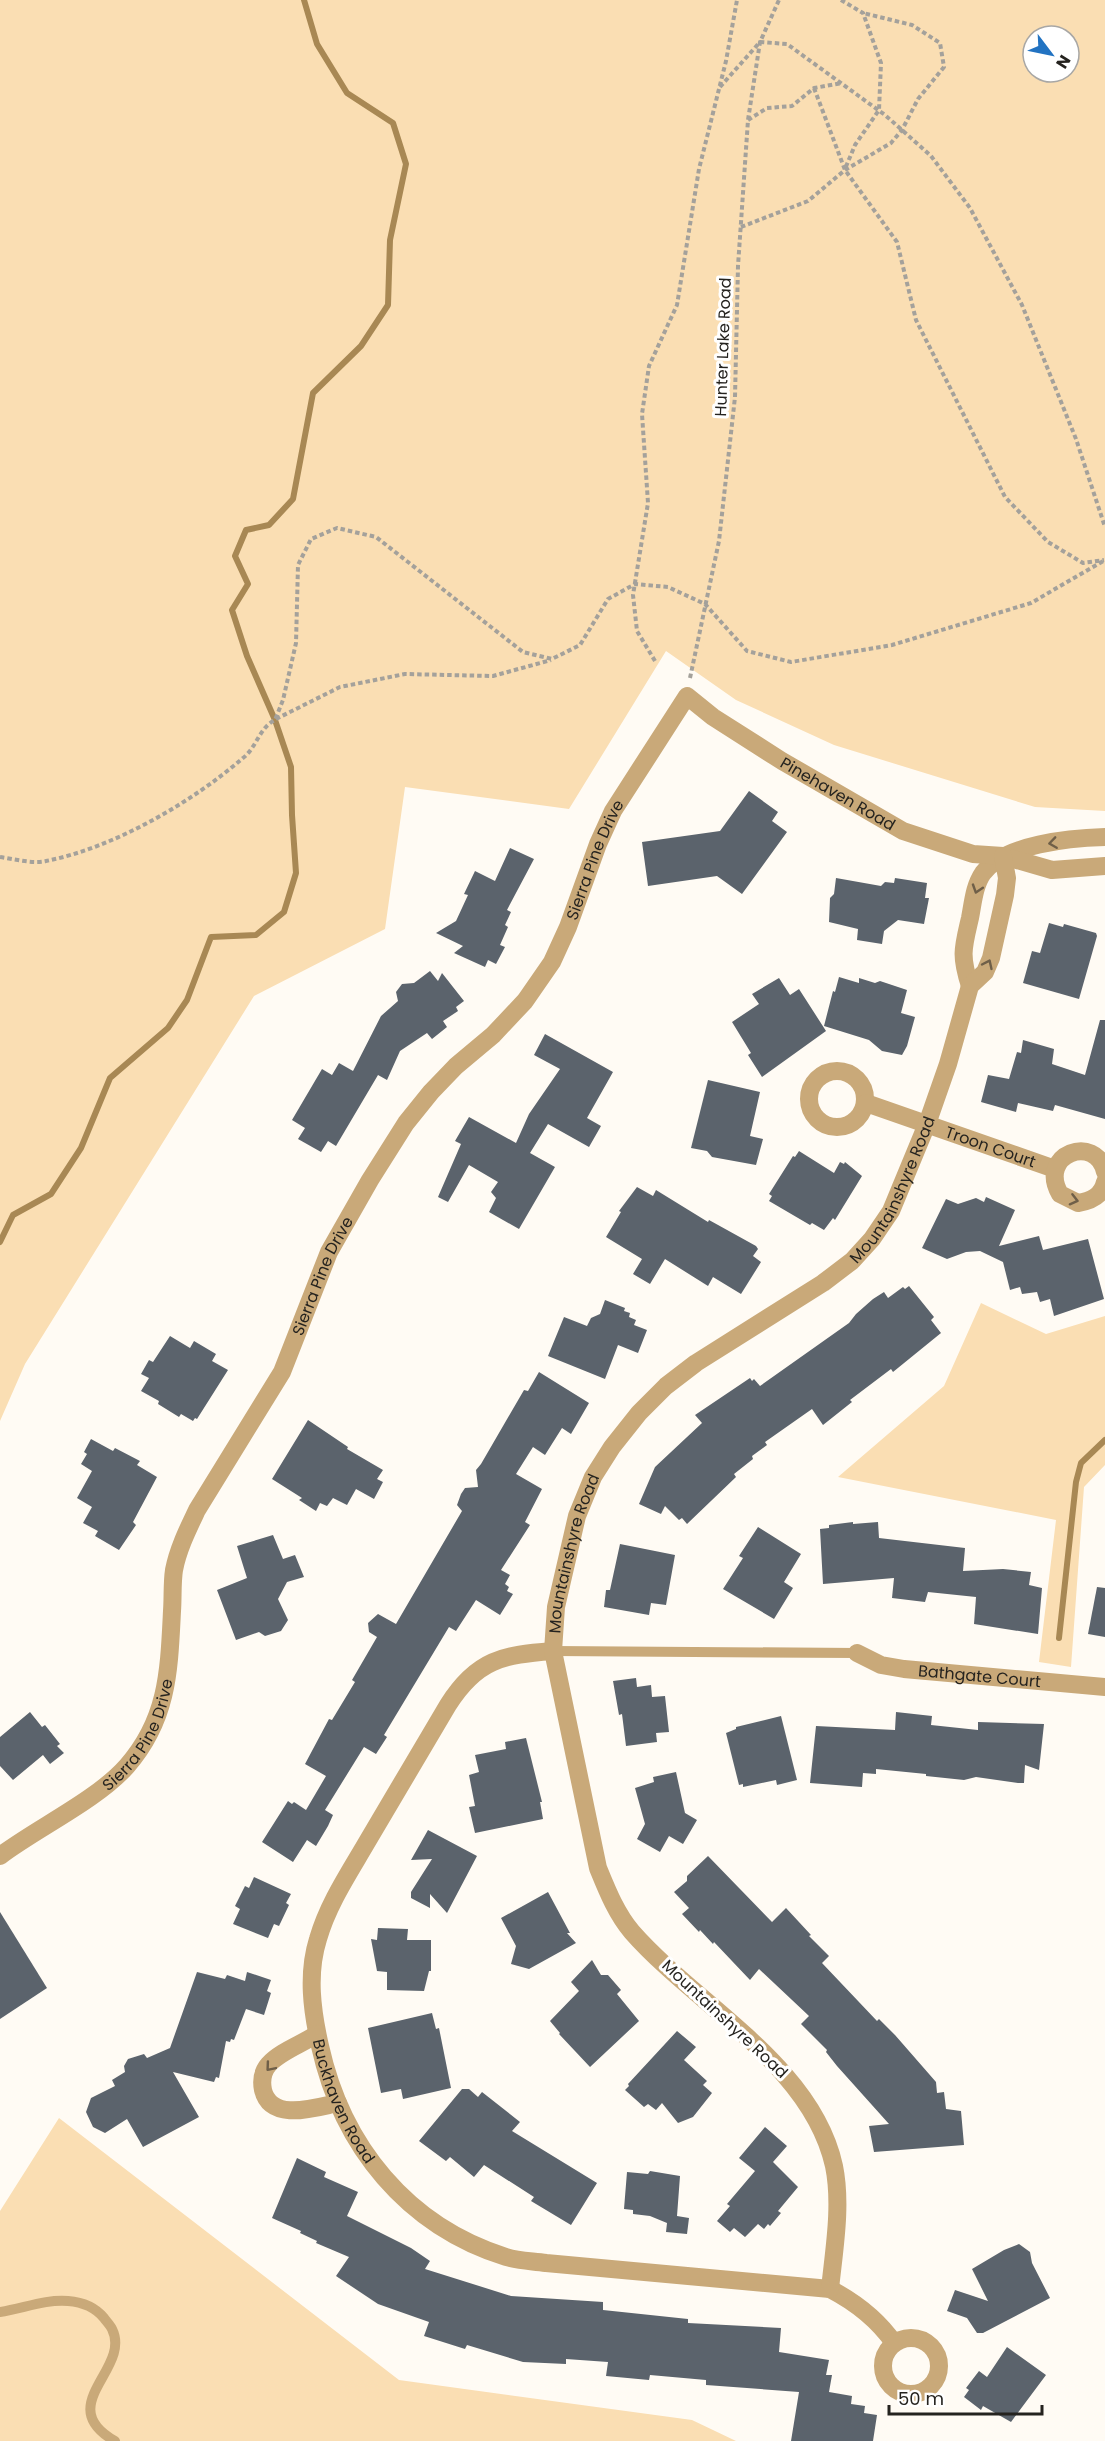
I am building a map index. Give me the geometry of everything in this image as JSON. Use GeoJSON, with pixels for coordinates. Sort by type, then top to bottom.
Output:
{"type":"FeatureCollection","features":[{"type":"Feature","properties":{"kind":"street","name":"Pinehaven Road"},"geometry":{"type":"LineString","coordinates":[[687,696],[713,717],[773,755],[903,831],[973,854],[1003,856],[1052,870],[1105,866]]}},
{"type":"Feature","properties":{"kind":"street","name":"Sierra Pine Drive"},"geometry":{"type":"LineString","coordinates":[[0,1856],[98,1790],[125,1768],[145,1742],[158,1716],[166,1689],[174,1570],[185,1534],[197,1510],[282,1372],[329,1252],[406,1124],[450,1072],[493,1035],[525,1001],[552,962],[613,811],[687,696]]}},
{"type":"Feature","properties":{"kind":"street","name":"Pinehaven Road"},"geometry":{"type":"LineString","coordinates":[[1003,856],[1034,846],[1105,837]]}},
{"type":"Feature","properties":{"kind":"street","name":"Mountainshyre Road"},"geometry":{"type":"LineString","coordinates":[[830,2289],[836,2205],[834,2168],[824,2133],[807,2104],[783,2072],[632,1931],[611,1901],[598,1868],[590,1838],[553,1651],[556,1607],[577,1516],[593,1477],[612,1447],[639,1413],[666,1386],[696,1363],[823,1283],[852,1261],[872,1239],[891,1211],[927,1124],[959,1030],[970,986],[962,955],[976,886],[984,873],[1003,856]]}},
{"type":"Feature","properties":{"kind":"street","name":"Mountainshyre Road"},"geometry":{"type":"LineString","coordinates":[[970,986],[985,972],[992,958],[1007,878],[1003,856]]}},
{"type":"Feature","properties":{"kind":"street","name":"Troon Court"},"geometry":{"type":"LineString","coordinates":[[866,1103],[1055,1169]]}},
{"type":"Feature","properties":{"kind":"street","name":"Troon Court"},"geometry":{"type":"LineString","coordinates":[[1105,1172],[1100,1160],[1090,1153],[1078,1151],[1062,1159],[1055,1169],[1055,1186],[1060,1194],[1073,1202],[1087,1202],[1100,1193],[1105,1182]]}},
{"type":"Feature","properties":{"kind":"street","name":"Buckhaven Road"},"geometry":{"type":"LineString","coordinates":[[553,1651],[498,1658],[469,1676],[448,1705],[325,1917],[312,1966],[312,1998],[324,2065],[338,2103],[369,2162],[398,2193],[431,2220],[474,2245],[508,2258],[830,2289]]}},
{"type":"Feature","properties":{"kind":"street","name":"Bathgate Court"},"geometry":{"type":"LineString","coordinates":[[857,1653],[881,1665],[904,1669],[1105,1688]]}},
{"type":"Feature","properties":{"kind":"street"},"geometry":{"type":"LineString","coordinates":[[317,2034],[270,2064],[262,2076],[264,2093],[271,2103],[286,2111],[338,2103]]}},
{"type":"Feature","properties":{"kind":"street"},"geometry":{"type":"LineString","coordinates":[[830,2289],[865,2312],[894,2343]]}},
{"type":"Feature","properties":{"kind":"lane"},"geometry":{"type":"LineString","coordinates":[[553,1651],[857,1653]]}},
{"type":"Feature","properties":{"kind":"lane"},"geometry":{"type":"LineString","coordinates":[[0,2312],[46,2302],[67,2301],[86,2304],[100,2313],[113,2330],[115,2345],[110,2364],[92,2397],[90,2410],[95,2424],[115,2441]]}},
{"type":"Feature","properties":{"kind":"path"},"geometry":{"type":"LineString","coordinates":[[655,661],[636,631],[633,595],[648,503],[642,414],[649,366],[677,306],[699,169],[720,87],[737,0]]}},
{"type":"Feature","properties":{"kind":"path","name":"Hunter Lake Road"},"geometry":{"type":"LineString","coordinates":[[687,696],[719,541],[735,397],[741,227],[748,120],[760,42],[779,0]]}},
{"type":"Feature","properties":{"kind":"path"},"geometry":{"type":"LineString","coordinates":[[741,227],[808,201],[845,170],[891,143],[902,130],[918,99],[944,67],[940,43],[912,25],[863,13],[841,0]]}},
{"type":"Feature","properties":{"kind":"path"},"geometry":{"type":"LineString","coordinates":[[845,170],[855,145],[879,110],[881,63],[863,13]]}},
{"type":"Feature","properties":{"kind":"path"},"geometry":{"type":"LineString","coordinates":[[720,87],[760,42],[787,44],[843,82],[931,156],[970,208],[1022,305],[1076,439],[1105,527]]}},
{"type":"Feature","properties":{"kind":"path"},"geometry":{"type":"LineString","coordinates":[[748,120],[767,108],[792,106],[814,88],[843,82]]}},
{"type":"Feature","properties":{"kind":"path"},"geometry":{"type":"LineString","coordinates":[[814,88],[845,170],[897,242],[916,320],[1005,497],[1048,542],[1083,563],[1105,560]]}},
{"type":"Feature","properties":{"kind":"path"},"geometry":{"type":"LineString","coordinates":[[275,720],[283,700],[296,643],[298,566],[311,539],[337,528],[376,537],[524,652],[552,659]]}},
{"type":"Feature","properties":{"kind":"path"},"geometry":{"type":"LineString","coordinates":[[0,857],[44,862],[122,838],[182,802],[246,756],[266,724],[340,687],[405,674],[493,676],[552,659],[580,645],[608,599],[635,584],[669,587],[705,604],[747,651],[791,662],[892,645],[1031,603],[1105,560]]}},
{"type":"Feature","properties":{"kind":"shaded area"},"geometry":{"type":"Polygon","coordinates":[[[0,0],[1105,0],[1105,811],[1035,807],[834,745],[736,700],[666,651],[569,809],[405,787],[385,929],[254,996],[25,1364],[0,1421],[0,0]]]}},
{"type":"Feature","properties":{"kind":"shaded area"},"geometry":{"type":"Polygon","coordinates":[[[981,1303],[1046,1334],[1105,1316],[1105,1465],[1084,1487],[1071,1667],[1039,1662],[1056,1520],[838,1477],[944,1386],[981,1303]]]}},
{"type":"Feature","properties":{"kind":"shaded area"},"geometry":{"type":"Polygon","coordinates":[[[59,2118],[399,2380],[692,2420],[736,2441],[0,2441],[0,2211],[59,2118]]]}},
{"type":"Feature","properties":{"kind":"building"},"geometry":{"type":"Polygon","coordinates":[[[749,791],[778,812],[772,821],[787,832],[742,894],[717,876],[648,886],[642,842],[720,831],[749,791]]]}},
{"type":"Feature","properties":{"kind":"building"},"geometry":{"type":"Polygon","coordinates":[[[510,848],[534,859],[507,910],[511,912],[505,925],[508,927],[500,945],[505,947],[496,964],[488,960],[485,967],[454,953],[463,946],[436,933],[456,921],[468,895],[464,894],[475,871],[495,881],[510,848]]]}},
{"type":"Feature","properties":{"kind":"building"},"geometry":{"type":"Polygon","coordinates":[[[836,878],[881,886],[885,882],[894,883],[895,878],[927,883],[925,898],[929,898],[924,924],[898,920],[884,931],[882,944],[857,940],[858,929],[829,922],[830,898],[834,894],[836,878]]]}},
{"type":"Feature","properties":{"kind":"building"},"geometry":{"type":"Polygon","coordinates":[[[1049,923],[1063,927],[1064,924],[1096,933],[1079,999],[1023,983],[1032,951],[1040,953],[1049,923]]]}},
{"type":"Feature","properties":{"kind":"building"},"geometry":{"type":"Polygon","coordinates":[[[430,971],[438,981],[442,973],[464,1001],[456,1007],[458,1011],[443,1021],[447,1027],[432,1039],[427,1033],[400,1051],[387,1080],[378,1075],[336,1146],[328,1141],[321,1152],[298,1139],[305,1128],[292,1120],[322,1069],[332,1075],[339,1063],[353,1071],[381,1016],[398,1001],[396,992],[402,984],[414,983],[430,971]]]}},
{"type":"Feature","properties":{"kind":"building"},"geometry":{"type":"Polygon","coordinates":[[[839,977],[859,983],[859,978],[875,983],[880,981],[907,990],[901,1013],[915,1017],[907,1046],[902,1055],[882,1051],[869,1040],[824,1026],[839,977]]]}},
{"type":"Feature","properties":{"kind":"building"},"geometry":{"type":"Polygon","coordinates":[[[779,978],[790,995],[799,989],[826,1031],[762,1077],[748,1055],[751,1053],[732,1022],[759,1004],[752,994],[779,978]]]}},
{"type":"Feature","properties":{"kind":"building"},"geometry":{"type":"Polygon","coordinates":[[[1100,1020],[1105,1020],[1105,1119],[1055,1105],[1053,1111],[1018,1103],[1016,1112],[981,1102],[988,1075],[1009,1079],[1017,1052],[1021,1053],[1023,1040],[1054,1049],[1052,1064],[1085,1075],[1100,1020]]]}},
{"type":"Feature","properties":{"kind":"building"},"geometry":{"type":"Polygon","coordinates":[[[545,1034],[613,1072],[587,1118],[601,1126],[589,1147],[548,1124],[530,1153],[555,1167],[519,1229],[489,1212],[496,1198],[491,1192],[498,1182],[469,1165],[448,1202],[438,1197],[461,1144],[455,1141],[469,1117],[516,1143],[529,1114],[560,1069],[534,1055],[545,1034]]]}},
{"type":"Feature","properties":{"kind":"building"},"geometry":{"type":"Polygon","coordinates":[[[708,1080],[760,1092],[750,1136],[763,1139],[756,1165],[712,1157],[707,1151],[691,1148],[708,1080]]]}},
{"type":"Feature","properties":{"kind":"building"},"geometry":{"type":"Polygon","coordinates":[[[799,1151],[834,1173],[840,1162],[844,1164],[845,1162],[862,1176],[835,1220],[833,1218],[824,1230],[812,1223],[810,1225],[769,1201],[772,1196],[769,1194],[793,1156],[795,1157],[799,1151]]]}},
{"type":"Feature","properties":{"kind":"building"},"geometry":{"type":"Polygon","coordinates":[[[637,1187],[653,1196],[656,1190],[708,1222],[709,1220],[756,1246],[758,1249],[753,1256],[761,1262],[741,1294],[713,1277],[708,1286],[665,1259],[650,1284],[633,1274],[642,1259],[606,1237],[621,1212],[619,1211],[637,1187]]]}},
{"type":"Feature","properties":{"kind":"building"},"geometry":{"type":"Polygon","coordinates":[[[986,1197],[1015,1210],[999,1246],[1039,1236],[1043,1250],[1088,1239],[1104,1299],[1054,1316],[1050,1299],[1040,1302],[1037,1292],[1022,1294],[1020,1287],[1010,1290],[1003,1262],[980,1251],[966,1252],[947,1259],[922,1248],[946,1199],[958,1204],[976,1198],[984,1202],[986,1197]]]}},
{"type":"Feature","properties":{"kind":"building"},"geometry":{"type":"Polygon","coordinates":[[[909,1286],[934,1317],[931,1320],[941,1333],[893,1372],[891,1369],[850,1400],[852,1402],[823,1425],[812,1409],[765,1442],[767,1445],[752,1456],[753,1459],[734,1474],[736,1477],[687,1524],[682,1518],[679,1520],[665,1506],[661,1514],[639,1504],[655,1467],[702,1423],[695,1415],[750,1378],[760,1386],[849,1323],[873,1299],[884,1292],[888,1298],[903,1287],[905,1289],[909,1286]]]}},
{"type":"Feature","properties":{"kind":"building"},"geometry":{"type":"Polygon","coordinates":[[[605,1300],[625,1308],[624,1311],[630,1313],[629,1317],[636,1320],[634,1325],[647,1330],[638,1353],[618,1345],[605,1379],[548,1356],[564,1317],[587,1326],[591,1318],[600,1314],[605,1300]]]}},
{"type":"Feature","properties":{"kind":"building"},"geometry":{"type":"Polygon","coordinates":[[[170,1336],[190,1348],[194,1341],[216,1354],[212,1361],[228,1370],[197,1419],[193,1421],[181,1414],[179,1417],[158,1404],[159,1401],[141,1391],[149,1378],[141,1374],[149,1360],[153,1362],[170,1336]]]}},
{"type":"Feature","properties":{"kind":"building"},"geometry":{"type":"Polygon","coordinates":[[[539,1372],[589,1403],[571,1434],[562,1428],[545,1455],[533,1447],[516,1474],[542,1489],[525,1522],[530,1525],[501,1570],[510,1575],[505,1584],[509,1587],[507,1591],[513,1594],[500,1615],[476,1600],[456,1631],[449,1627],[384,1735],[387,1737],[376,1754],[364,1747],[325,1810],[333,1815],[316,1846],[307,1840],[293,1862],[262,1842],[288,1801],[306,1810],[326,1776],[305,1764],[329,1719],[332,1720],[355,1682],[352,1680],[377,1637],[369,1632],[368,1623],[378,1614],[396,1624],[462,1511],[457,1505],[461,1494],[465,1488],[478,1487],[476,1470],[524,1390],[528,1391],[539,1372]]]}},
{"type":"Feature","properties":{"kind":"building"},"geometry":{"type":"Polygon","coordinates":[[[308,1420],[348,1447],[347,1449],[383,1470],[377,1479],[383,1482],[374,1499],[356,1489],[347,1505],[333,1498],[327,1506],[320,1503],[316,1511],[299,1500],[302,1498],[272,1479],[308,1420]]]}},
{"type":"Feature","properties":{"kind":"building"},"geometry":{"type":"Polygon","coordinates":[[[91,1439],[113,1451],[115,1448],[140,1461],[137,1465],[157,1477],[133,1522],[136,1525],[119,1550],[95,1536],[98,1531],[83,1523],[92,1507],[77,1498],[92,1471],[81,1464],[87,1454],[84,1452],[91,1439]]]}},
{"type":"Feature","properties":{"kind":"building"},"geometry":{"type":"Polygon","coordinates":[[[853,1522],[853,1524],[878,1522],[879,1538],[965,1548],[963,1571],[1003,1569],[1031,1572],[1029,1585],[1042,1588],[1038,1634],[974,1624],[976,1597],[928,1592],[925,1602],[892,1598],[894,1578],[823,1584],[820,1529],[829,1528],[829,1525],[853,1522]]]}},
{"type":"Feature","properties":{"kind":"building"},"geometry":{"type":"Polygon","coordinates":[[[758,1527],[801,1554],[784,1582],[793,1588],[774,1619],[723,1589],[743,1558],[739,1556],[758,1527]]]}},
{"type":"Feature","properties":{"kind":"building"},"geometry":{"type":"Polygon","coordinates":[[[273,1535],[283,1559],[295,1555],[304,1577],[287,1582],[278,1599],[288,1620],[281,1631],[265,1636],[259,1632],[236,1640],[217,1590],[247,1578],[237,1546],[273,1535]]]}},
{"type":"Feature","properties":{"kind":"building"},"geometry":{"type":"Polygon","coordinates":[[[620,1544],[675,1555],[666,1605],[651,1603],[649,1615],[604,1607],[606,1590],[610,1590],[620,1544]]]}},
{"type":"Feature","properties":{"kind":"building"},"geometry":{"type":"Polygon","coordinates":[[[1097,1587],[1105,1588],[1105,1637],[1088,1634],[1097,1587]]]}},
{"type":"Feature","properties":{"kind":"building"},"geometry":{"type":"Polygon","coordinates":[[[636,1678],[637,1687],[651,1685],[652,1697],[665,1696],[669,1732],[656,1733],[657,1742],[626,1746],[622,1714],[619,1715],[613,1681],[636,1678]]]}},
{"type":"Feature","properties":{"kind":"building"},"geometry":{"type":"Polygon","coordinates":[[[30,1712],[42,1727],[45,1725],[60,1744],[57,1746],[64,1753],[50,1764],[43,1755],[13,1780],[0,1766],[0,1737],[30,1712]]]}},
{"type":"Feature","properties":{"kind":"building"},"geometry":{"type":"Polygon","coordinates":[[[896,1712],[932,1716],[931,1725],[978,1730],[978,1722],[1044,1724],[1039,1770],[1025,1765],[1024,1783],[976,1777],[964,1780],[876,1769],[876,1774],[863,1773],[862,1787],[810,1783],[816,1726],[895,1730],[896,1712]]]}},
{"type":"Feature","properties":{"kind":"building"},"geometry":{"type":"Polygon","coordinates":[[[781,1716],[797,1780],[777,1785],[776,1780],[743,1787],[743,1784],[739,1785],[726,1733],[736,1727],[781,1716]]]}},
{"type":"Feature","properties":{"kind":"building"},"geometry":{"type":"Polygon","coordinates":[[[526,1738],[542,1802],[540,1802],[543,1819],[475,1833],[469,1807],[475,1806],[469,1775],[479,1772],[475,1755],[506,1749],[505,1742],[526,1738]]]}},
{"type":"Feature","properties":{"kind":"building"},"geometry":{"type":"Polygon","coordinates":[[[676,1772],[685,1813],[697,1820],[683,1844],[669,1836],[660,1852],[637,1839],[645,1824],[635,1788],[654,1782],[653,1777],[676,1772]]]}},
{"type":"Feature","properties":{"kind":"building"},"geometry":{"type":"Polygon","coordinates":[[[428,1830],[477,1856],[447,1913],[430,1894],[430,1908],[411,1898],[411,1892],[432,1859],[411,1860],[428,1830]]]}},
{"type":"Feature","properties":{"kind":"building"},"geometry":{"type":"Polygon","coordinates":[[[708,1856],[772,1922],[786,1908],[811,1935],[809,1936],[829,1956],[822,1963],[877,2021],[879,2019],[895,2035],[936,2082],[937,2093],[944,2092],[946,2109],[961,2111],[964,2145],[874,2152],[869,2126],[889,2124],[837,2066],[826,2052],[827,2050],[801,2024],[809,2016],[759,1969],[750,1980],[714,1942],[713,1944],[700,1930],[699,1932],[682,1914],[689,1908],[674,1892],[687,1881],[687,1876],[708,1856]]]}},
{"type":"Feature","properties":{"kind":"building"},"geometry":{"type":"Polygon","coordinates":[[[254,1877],[291,1894],[286,1903],[289,1905],[279,1926],[274,1924],[268,1938],[233,1924],[240,1909],[235,1906],[245,1886],[249,1888],[254,1877]]]}},
{"type":"Feature","properties":{"kind":"building"},"geometry":{"type":"Polygon","coordinates":[[[548,1892],[570,1933],[567,1933],[576,1943],[529,1969],[511,1964],[516,1946],[501,1918],[548,1892]]]}},
{"type":"Feature","properties":{"kind":"building"},"geometry":{"type":"Polygon","coordinates":[[[0,1912],[47,1988],[0,2019],[0,1912]]]}},
{"type":"Feature","properties":{"kind":"building"},"geometry":{"type":"Polygon","coordinates":[[[378,1928],[408,1929],[407,1940],[431,1940],[431,1971],[429,1971],[424,1991],[387,1990],[387,1972],[377,1971],[371,1939],[377,1940],[378,1928]]]}},
{"type":"Feature","properties":{"kind":"building"},"geometry":{"type":"Polygon","coordinates":[[[592,1960],[601,1975],[608,1975],[621,1990],[617,1994],[639,2021],[590,2067],[550,2021],[579,1991],[571,1982],[592,1960]]]}},
{"type":"Feature","properties":{"kind":"building"},"geometry":{"type":"Polygon","coordinates":[[[197,1972],[225,1979],[227,1975],[245,1981],[247,1972],[271,1980],[267,1991],[271,1993],[264,2015],[246,2009],[234,2040],[226,2041],[219,2078],[216,2077],[214,2082],[173,2072],[199,2117],[143,2147],[127,2119],[105,2133],[93,2127],[86,2112],[91,2098],[115,2086],[112,2080],[125,2072],[124,2066],[128,2059],[144,2054],[147,2058],[170,2048],[197,1972]]]}},
{"type":"Feature","properties":{"kind":"building"},"geometry":{"type":"Polygon","coordinates":[[[432,2013],[436,2029],[439,2028],[451,2088],[403,2099],[401,2089],[381,2093],[368,2028],[432,2013]]]}},
{"type":"Feature","properties":{"kind":"building"},"geometry":{"type":"Polygon","coordinates":[[[677,2031],[696,2047],[684,2060],[707,2081],[703,2085],[712,2093],[693,2117],[678,2123],[662,2103],[656,2110],[648,2104],[644,2107],[625,2090],[677,2031]]]}},
{"type":"Feature","properties":{"kind":"building"},"geometry":{"type":"Polygon","coordinates":[[[462,2089],[469,2089],[478,2097],[482,2092],[520,2122],[512,2131],[597,2183],[571,2225],[531,2201],[534,2197],[484,2165],[474,2177],[450,2157],[446,2161],[419,2141],[462,2089]]]}},
{"type":"Feature","properties":{"kind":"building"},"geometry":{"type":"Polygon","coordinates":[[[765,2127],[787,2146],[773,2162],[798,2187],[778,2211],[781,2213],[770,2226],[768,2224],[764,2229],[758,2224],[745,2237],[734,2228],[730,2232],[717,2221],[730,2206],[727,2204],[755,2171],[739,2158],[765,2127]]]}},
{"type":"Feature","properties":{"kind":"building"},"geometry":{"type":"Polygon","coordinates":[[[297,2158],[326,2172],[324,2177],[358,2192],[347,2216],[411,2248],[430,2261],[425,2269],[511,2296],[603,2302],[603,2310],[688,2319],[688,2323],[781,2328],[779,2352],[829,2360],[826,2375],[832,2375],[829,2392],[852,2396],[851,2404],[865,2406],[864,2413],[877,2415],[873,2441],[791,2441],[799,2392],[706,2385],[706,2380],[650,2375],[649,2380],[606,2376],[608,2362],[566,2359],[566,2364],[523,2362],[467,2345],[465,2349],[424,2336],[429,2322],[378,2304],[336,2276],[349,2257],[316,2243],[317,2241],[300,2233],[301,2231],[272,2218],[297,2158]]]}},
{"type":"Feature","properties":{"kind":"building"},"geometry":{"type":"Polygon","coordinates":[[[650,2171],[680,2176],[677,2216],[689,2218],[687,2234],[666,2232],[667,2223],[650,2216],[633,2214],[633,2210],[624,2209],[627,2172],[648,2174],[650,2171]]]}},
{"type":"Feature","properties":{"kind":"building"},"geometry":{"type":"Polygon","coordinates":[[[1019,2244],[1030,2252],[1032,2263],[1050,2298],[983,2333],[977,2333],[967,2318],[947,2311],[955,2290],[988,2301],[972,2269],[1019,2244]]]}},
{"type":"Feature","properties":{"kind":"building"},"geometry":{"type":"Polygon","coordinates":[[[1007,2347],[1046,2375],[1011,2422],[983,2406],[981,2410],[964,2397],[969,2390],[966,2388],[979,2371],[987,2377],[1007,2347]]]}},
{"type":"Feature","properties":{"kind":"waterway"},"geometry":{"type":"LineString","coordinates":[[0,1242],[13,1215],[51,1194],[81,1148],[110,1078],[168,1028],[187,1000],[211,937],[256,935],[284,912],[296,873],[291,767],[275,720],[247,656],[232,610],[248,584],[235,556],[246,530],[269,525],[293,499],[313,393],[361,346],[388,305],[390,240],[406,164],[393,123],[347,93],[317,44],[304,0]]}},
{"type":"Feature","properties":{"kind":"waterway"},"geometry":{"type":"LineString","coordinates":[[1059,1638],[1076,1482],[1081,1463],[1105,1440]]}}]}
